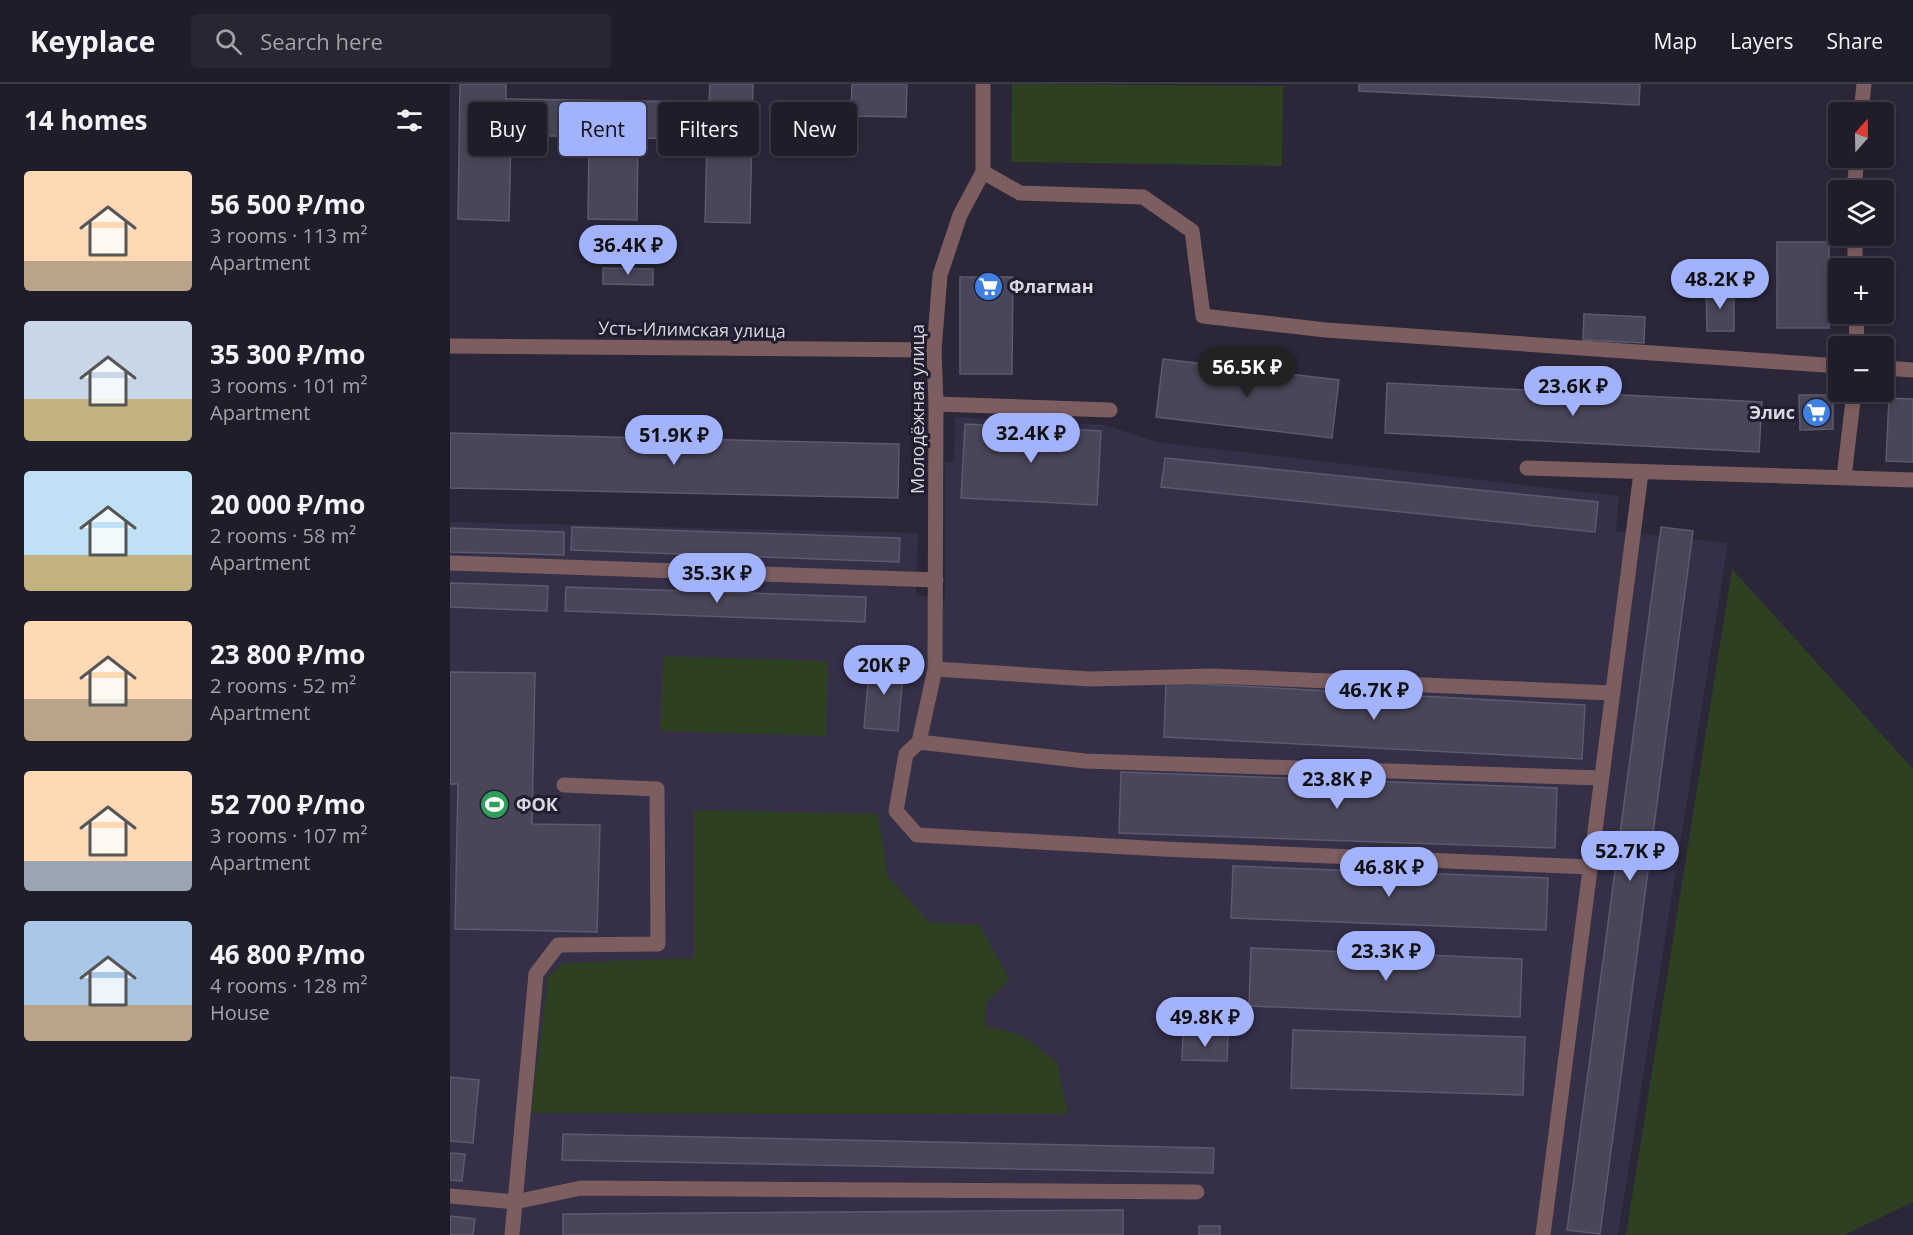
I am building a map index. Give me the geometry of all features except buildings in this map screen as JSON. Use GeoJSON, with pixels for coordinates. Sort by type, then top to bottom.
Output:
{"type":"FeatureCollection","features":[{"type":"Feature","properties":{"kind":"street","name":"Молодёжная улица"},"geometry":{"type":"LineString","coordinates":[[983,84],[983,172],[960,215],[940,276],[934,350],[936,404],[935,669],[919,742],[906,754],[896,811],[917,835],[1175,850],[1590,867]]}},
{"type":"Feature","properties":{"kind":"street"},"geometry":{"type":"LineString","coordinates":[[1862,102],[1864,84]]}},
{"type":"Feature","properties":{"kind":"street"},"geometry":{"type":"LineString","coordinates":[[983,172],[1020,194],[1143,197],[1192,231],[1203,316],[1326,330],[1828,365]]}},
{"type":"Feature","properties":{"kind":"street","name":"Усть-Илимская улица"},"geometry":{"type":"LineString","coordinates":[[450,346],[934,350]]}},
{"type":"Feature","properties":{"kind":"street"},"geometry":{"type":"LineString","coordinates":[[1894,369],[1913,370]]}},
{"type":"Feature","properties":{"kind":"street"},"geometry":{"type":"LineString","coordinates":[[1844,477],[1853,402]]}},
{"type":"Feature","properties":{"kind":"street"},"geometry":{"type":"LineString","coordinates":[[936,404],[1110,410]]}},
{"type":"Feature","properties":{"kind":"street"},"geometry":{"type":"LineString","coordinates":[[1527,468],[1913,480]]}},
{"type":"Feature","properties":{"kind":"street"},"geometry":{"type":"LineString","coordinates":[[1542,1235],[1641,473]]}},
{"type":"Feature","properties":{"kind":"street"},"geometry":{"type":"LineString","coordinates":[[450,564],[936,580]]}},
{"type":"Feature","properties":{"kind":"street"},"geometry":{"type":"LineString","coordinates":[[935,669],[1090,679],[1213,676],[1612,693]]}},
{"type":"Feature","properties":{"kind":"street"},"geometry":{"type":"LineString","coordinates":[[919,742],[1085,762],[1601,777]]}},
{"type":"Feature","properties":{"kind":"street"},"geometry":{"type":"LineString","coordinates":[[512,1235],[536,974],[558,945],[658,944],[657,789],[564,785]]}},
{"type":"Feature","properties":{"kind":"street"},"geometry":{"type":"LineString","coordinates":[[450,1196],[515,1202],[581,1188],[1197,1192]]}},
{"type":"Feature","properties":{"kind":"shaded area"},"geometry":{"type":"Polygon","coordinates":[[[955,417],[1104,425],[1157,442],[1619,496],[1616,531],[1728,543],[1618,1235],[450,1235],[450,522],[918,533],[916,595],[945,598],[945,462],[954,462],[955,417]]]}},
{"type":"Feature","properties":{"kind":"green space"},"geometry":{"type":"Polygon","coordinates":[[[1012,84],[1283,86],[1282,166],[1011,162],[1012,84]]]}},
{"type":"Feature","properties":{"kind":"green space"},"geometry":{"type":"Polygon","coordinates":[[[1732,569],[1913,769],[1913,1202],[1844,1235],[1626,1235],[1732,569]]]}},
{"type":"Feature","properties":{"kind":"green space"},"geometry":{"type":"Polygon","coordinates":[[[663,656],[828,661],[826,736],[660,731],[663,656]]]}},
{"type":"Feature","properties":{"kind":"green space"},"geometry":{"type":"Polygon","coordinates":[[[694,810],[878,814],[888,876],[929,922],[980,925],[1010,980],[986,1003],[985,1025],[1023,1036],[1057,1062],[1068,1114],[531,1113],[548,977],[563,963],[694,958],[694,810]]]}},
{"type":"Feature","properties":{"kind":"place","name":"Флагман"},"geometry":{"type":"Point","coordinates":[988,286]}},
{"type":"Feature","properties":{"kind":"place","name":"Элис"},"geometry":{"type":"Point","coordinates":[1816,412]}},
{"type":"Feature","properties":{"kind":"place","name":"ФОК"},"geometry":{"type":"Point","coordinates":[495,804]}}]}
